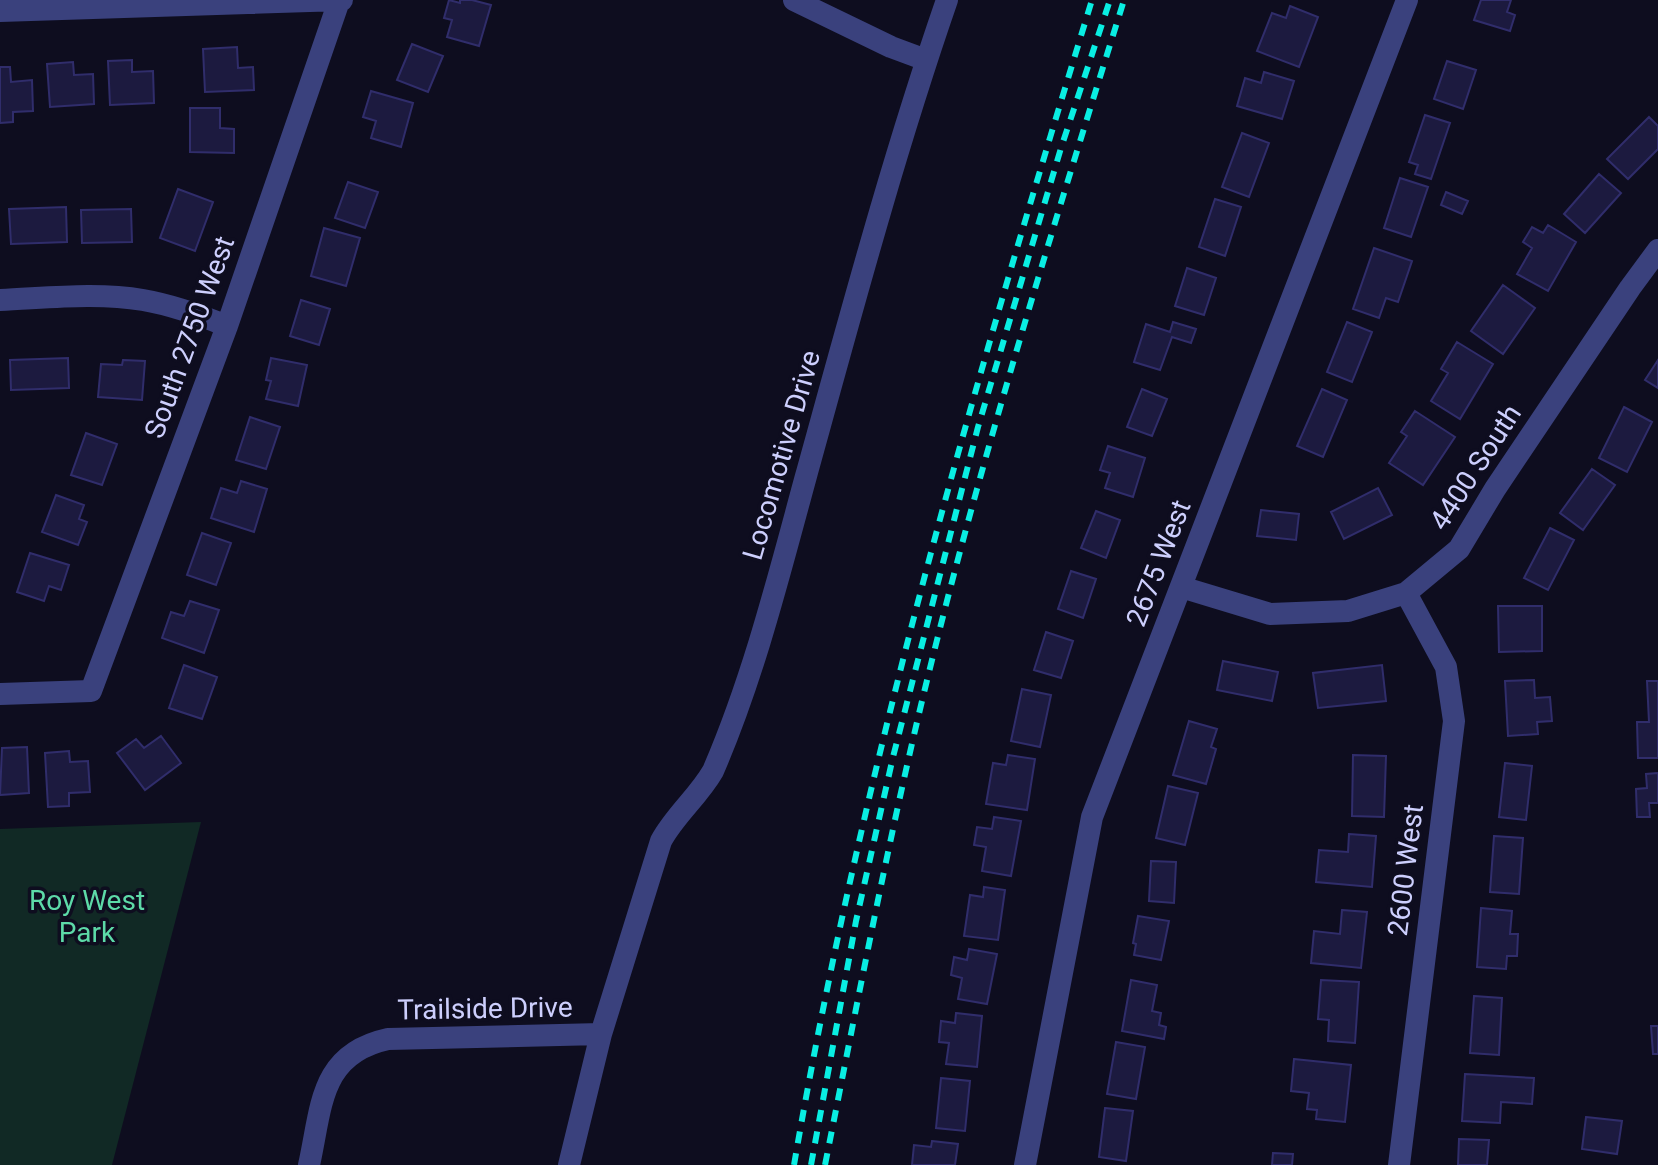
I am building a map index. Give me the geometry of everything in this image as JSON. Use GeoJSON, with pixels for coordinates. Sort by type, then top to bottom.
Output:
{"type":"FeatureCollection","features":[{"type":"Feature","properties":{"kind":"street"},"geometry":{"type":"LineString","coordinates":[[794,0],[891,47],[926,60]]}},
{"type":"Feature","properties":{"kind":"street","name":"Locomotive Drive"},"geometry":{"type":"LineString","coordinates":[[569,1165],[601,1034],[661,841],[671,822],[702,790],[713,771],[766,620],[846,332],[926,60],[947,0]]}},
{"type":"Feature","properties":{"kind":"street","name":"2675 West"},"geometry":{"type":"LineString","coordinates":[[1025,1165],[1092,817],[1407,0]]}},
{"type":"Feature","properties":{"kind":"street"},"geometry":{"type":"LineString","coordinates":[[0,11],[341,1]]}},
{"type":"Feature","properties":{"kind":"street","name":"South 2750 West"},"geometry":{"type":"LineString","coordinates":[[0,694],[91,691],[227,326],[341,1]]}},
{"type":"Feature","properties":{"kind":"street","name":"4400 South"},"geometry":{"type":"LineString","coordinates":[[1181,587],[1270,614],[1348,611],[1406,593],[1459,549],[1495,489],[1658,250]]}},
{"type":"Feature","properties":{"kind":"street"},"geometry":{"type":"LineString","coordinates":[[0,300],[102,297],[144,300],[227,326]]}},
{"type":"Feature","properties":{"kind":"street","name":"2600 West"},"geometry":{"type":"LineString","coordinates":[[1399,1165],[1454,721],[1446,667],[1406,593]]}},
{"type":"Feature","properties":{"kind":"street","name":"Trailside Drive"},"geometry":{"type":"LineString","coordinates":[[309,1165],[330,1078],[346,1057],[370,1043],[388,1039],[601,1034]]}},
{"type":"Feature","properties":{"kind":"green space","name":"Roy West Park"},"geometry":{"type":"Polygon","coordinates":[[[201,822],[112,1165],[0,1165],[0,829],[201,822]]]}},
{"type":"Feature","properties":{"kind":"building"},"geometry":{"type":"Polygon","coordinates":[[[449,0],[460,3],[460,0],[472,0],[491,5],[479,46],[447,37],[452,20],[444,18],[449,0]]]}},
{"type":"Feature","properties":{"kind":"building"},"geometry":{"type":"Polygon","coordinates":[[[1481,0],[1511,0],[1507,12],[1515,15],[1510,31],[1474,20],[1481,0]]]}},
{"type":"Feature","properties":{"kind":"building"},"geometry":{"type":"Polygon","coordinates":[[[1290,6],[1318,17],[1299,67],[1257,51],[1272,13],[1286,18],[1290,6]]]}},
{"type":"Feature","properties":{"kind":"building"},"geometry":{"type":"Polygon","coordinates":[[[412,44],[443,56],[428,92],[397,80],[412,44]]]}},
{"type":"Feature","properties":{"kind":"building"},"geometry":{"type":"Polygon","coordinates":[[[237,47],[238,68],[253,67],[254,90],[205,92],[203,49],[237,47]]]}},
{"type":"Feature","properties":{"kind":"building"},"geometry":{"type":"Polygon","coordinates":[[[132,60],[132,72],[153,71],[154,103],[110,105],[108,61],[132,60]]]}},
{"type":"Feature","properties":{"kind":"building"},"geometry":{"type":"Polygon","coordinates":[[[1447,61],[1476,70],[1463,109],[1434,99],[1447,61]]]}},
{"type":"Feature","properties":{"kind":"building"},"geometry":{"type":"Polygon","coordinates":[[[73,62],[74,75],[93,74],[94,104],[50,107],[47,64],[73,62]]]}},
{"type":"Feature","properties":{"kind":"building"},"geometry":{"type":"Polygon","coordinates":[[[0,67],[10,67],[11,82],[32,80],[33,111],[13,112],[13,122],[0,123],[0,67]]]}},
{"type":"Feature","properties":{"kind":"building"},"geometry":{"type":"Polygon","coordinates":[[[1264,72],[1294,81],[1282,119],[1237,106],[1245,78],[1261,83],[1264,72]]]}},
{"type":"Feature","properties":{"kind":"building"},"geometry":{"type":"Polygon","coordinates":[[[371,91],[413,103],[401,147],[371,138],[376,121],[363,117],[371,91]]]}},
{"type":"Feature","properties":{"kind":"building"},"geometry":{"type":"Polygon","coordinates":[[[190,108],[220,108],[220,128],[234,129],[234,153],[190,152],[190,108]]]}},
{"type":"Feature","properties":{"kind":"building"},"geometry":{"type":"Polygon","coordinates":[[[1425,115],[1450,123],[1431,179],[1415,174],[1418,165],[1409,162],[1425,115]]]}},
{"type":"Feature","properties":{"kind":"building"},"geometry":{"type":"Polygon","coordinates":[[[1649,117],[1658,126],[1658,149],[1628,179],[1607,159],[1649,117]]]}},
{"type":"Feature","properties":{"kind":"building"},"geometry":{"type":"Polygon","coordinates":[[[1242,133],[1269,143],[1249,197],[1222,187],[1242,133]]]}},
{"type":"Feature","properties":{"kind":"building"},"geometry":{"type":"Polygon","coordinates":[[[1599,174],[1621,193],[1585,233],[1564,214],[1599,174]]]}},
{"type":"Feature","properties":{"kind":"building"},"geometry":{"type":"Polygon","coordinates":[[[1400,178],[1428,187],[1411,237],[1384,228],[1400,178]]]}},
{"type":"Feature","properties":{"kind":"building"},"geometry":{"type":"Polygon","coordinates":[[[348,182],[378,192],[365,228],[335,218],[348,182]]]}},
{"type":"Feature","properties":{"kind":"building"},"geometry":{"type":"Polygon","coordinates":[[[178,189],[213,202],[195,251],[160,238],[178,189]]]}},
{"type":"Feature","properties":{"kind":"building"},"geometry":{"type":"Polygon","coordinates":[[[1446,192],[1468,201],[1462,214],[1441,205],[1446,192]]]}},
{"type":"Feature","properties":{"kind":"building"},"geometry":{"type":"Polygon","coordinates":[[[1215,199],[1241,207],[1225,256],[1199,247],[1215,199]]]}},
{"type":"Feature","properties":{"kind":"building"},"geometry":{"type":"Polygon","coordinates":[[[66,207],[67,242],[11,244],[9,209],[66,207]]]}},
{"type":"Feature","properties":{"kind":"building"},"geometry":{"type":"Polygon","coordinates":[[[131,209],[132,242],[82,243],[81,210],[131,209]]]}},
{"type":"Feature","properties":{"kind":"building"},"geometry":{"type":"Polygon","coordinates":[[[1548,225],[1576,242],[1548,291],[1517,274],[1532,248],[1523,242],[1532,227],[1543,233],[1548,225]]]}},
{"type":"Feature","properties":{"kind":"building"},"geometry":{"type":"Polygon","coordinates":[[[324,228],[360,238],[346,286],[311,276],[324,228]]]}},
{"type":"Feature","properties":{"kind":"building"},"geometry":{"type":"Polygon","coordinates":[[[1374,248],[1412,261],[1398,302],[1386,298],[1379,318],[1353,309],[1374,248]]]}},
{"type":"Feature","properties":{"kind":"building"},"geometry":{"type":"Polygon","coordinates":[[[1187,268],[1216,278],[1204,315],[1175,306],[1187,268]]]}},
{"type":"Feature","properties":{"kind":"building"},"geometry":{"type":"Polygon","coordinates":[[[1503,285],[1535,308],[1503,354],[1471,331],[1503,285]]]}},
{"type":"Feature","properties":{"kind":"building"},"geometry":{"type":"Polygon","coordinates":[[[301,300],[330,309],[319,345],[290,336],[301,300]]]}},
{"type":"Feature","properties":{"kind":"building"},"geometry":{"type":"Polygon","coordinates":[[[1173,322],[1196,329],[1191,343],[1172,337],[1160,370],[1134,362],[1146,324],[1170,332],[1173,322]]]}},
{"type":"Feature","properties":{"kind":"building"},"geometry":{"type":"Polygon","coordinates":[[[1347,322],[1372,332],[1352,382],[1327,372],[1347,322]]]}},
{"type":"Feature","properties":{"kind":"building"},"geometry":{"type":"Polygon","coordinates":[[[1457,342],[1493,364],[1460,419],[1431,401],[1448,373],[1441,369],[1457,342]]]}},
{"type":"Feature","properties":{"kind":"building"},"geometry":{"type":"Polygon","coordinates":[[[68,358],[69,388],[11,390],[10,360],[68,358]]]}},
{"type":"Feature","properties":{"kind":"building"},"geometry":{"type":"Polygon","coordinates":[[[271,358],[307,365],[298,406],[266,399],[271,381],[266,380],[271,358]]]}},
{"type":"Feature","properties":{"kind":"building"},"geometry":{"type":"Polygon","coordinates":[[[123,360],[145,361],[142,400],[98,397],[101,364],[122,365],[123,360]]]}},
{"type":"Feature","properties":{"kind":"building"},"geometry":{"type":"Polygon","coordinates":[[[1658,360],[1658,388],[1645,380],[1658,360]]]}},
{"type":"Feature","properties":{"kind":"building"},"geometry":{"type":"Polygon","coordinates":[[[1142,389],[1167,399],[1152,436],[1127,427],[1142,389]]]}},
{"type":"Feature","properties":{"kind":"building"},"geometry":{"type":"Polygon","coordinates":[[[1322,389],[1347,400],[1323,457],[1297,446],[1322,389]]]}},
{"type":"Feature","properties":{"kind":"building"},"geometry":{"type":"Polygon","coordinates":[[[1624,407],[1652,422],[1627,472],[1599,458],[1624,407]]]}},
{"type":"Feature","properties":{"kind":"building"},"geometry":{"type":"Polygon","coordinates":[[[1415,411],[1455,437],[1423,485],[1389,463],[1407,436],[1401,432],[1415,411]]]}},
{"type":"Feature","properties":{"kind":"building"},"geometry":{"type":"Polygon","coordinates":[[[250,417],[280,427],[266,469],[236,460],[250,417]]]}},
{"type":"Feature","properties":{"kind":"building"},"geometry":{"type":"Polygon","coordinates":[[[86,433],[117,444],[102,485],[71,475],[86,433]]]}},
{"type":"Feature","properties":{"kind":"building"},"geometry":{"type":"Polygon","coordinates":[[[1108,446],[1145,458],[1133,497],[1105,488],[1110,473],[1100,470],[1108,446]]]}},
{"type":"Feature","properties":{"kind":"building"},"geometry":{"type":"Polygon","coordinates":[[[1592,469],[1615,485],[1583,530],[1560,513],[1592,469]]]}},
{"type":"Feature","properties":{"kind":"building"},"geometry":{"type":"Polygon","coordinates":[[[241,481],[267,489],[254,532],[211,518],[221,488],[237,493],[241,481]]]}},
{"type":"Feature","properties":{"kind":"building"},"geometry":{"type":"Polygon","coordinates":[[[1378,488],[1392,515],[1344,539],[1331,512],[1378,488]]]}},
{"type":"Feature","properties":{"kind":"building"},"geometry":{"type":"Polygon","coordinates":[[[56,495],[84,505],[79,519],[87,522],[78,545],[42,532],[56,495]]]}},
{"type":"Feature","properties":{"kind":"building"},"geometry":{"type":"Polygon","coordinates":[[[1261,510],[1299,514],[1296,540],[1257,536],[1261,510]]]}},
{"type":"Feature","properties":{"kind":"building"},"geometry":{"type":"Polygon","coordinates":[[[1096,511],[1120,520],[1106,558],[1081,548],[1096,511]]]}},
{"type":"Feature","properties":{"kind":"building"},"geometry":{"type":"Polygon","coordinates":[[[1550,528],[1574,540],[1548,590],[1524,578],[1550,528]]]}},
{"type":"Feature","properties":{"kind":"building"},"geometry":{"type":"Polygon","coordinates":[[[202,533],[231,543],[216,585],[187,575],[202,533]]]}},
{"type":"Feature","properties":{"kind":"building"},"geometry":{"type":"Polygon","coordinates":[[[30,553],[69,565],[61,590],[49,586],[44,601],[17,592],[30,553]]]}},
{"type":"Feature","properties":{"kind":"building"},"geometry":{"type":"Polygon","coordinates":[[[1071,571],[1096,579],[1083,618],[1058,609],[1071,571]]]}},
{"type":"Feature","properties":{"kind":"building"},"geometry":{"type":"Polygon","coordinates":[[[190,601],[219,610],[204,653],[162,638],[171,612],[184,616],[190,601]]]}},
{"type":"Feature","properties":{"kind":"building"},"geometry":{"type":"Polygon","coordinates":[[[1498,606],[1542,606],[1542,651],[1499,652],[1498,606]]]}},
{"type":"Feature","properties":{"kind":"building"},"geometry":{"type":"Polygon","coordinates":[[[1046,632],[1073,641],[1061,678],[1034,670],[1046,632]]]}},
{"type":"Feature","properties":{"kind":"building"},"geometry":{"type":"Polygon","coordinates":[[[1223,661],[1278,672],[1272,701],[1217,690],[1223,661]]]}},
{"type":"Feature","properties":{"kind":"building"},"geometry":{"type":"Polygon","coordinates":[[[184,665],[217,677],[202,719],[169,708],[184,665]]]}},
{"type":"Feature","properties":{"kind":"building"},"geometry":{"type":"Polygon","coordinates":[[[1382,665],[1386,701],[1318,708],[1313,673],[1382,665]]]}},
{"type":"Feature","properties":{"kind":"building"},"geometry":{"type":"Polygon","coordinates":[[[1534,680],[1535,698],[1550,697],[1552,721],[1537,722],[1538,734],[1508,736],[1505,681],[1534,680]]]}},
{"type":"Feature","properties":{"kind":"building"},"geometry":{"type":"Polygon","coordinates":[[[1647,681],[1658,681],[1658,758],[1638,758],[1637,722],[1649,722],[1647,681]]]}},
{"type":"Feature","properties":{"kind":"building"},"geometry":{"type":"Polygon","coordinates":[[[1022,689],[1051,695],[1040,747],[1011,741],[1022,689]]]}},
{"type":"Feature","properties":{"kind":"building"},"geometry":{"type":"Polygon","coordinates":[[[1189,721],[1217,729],[1211,747],[1216,749],[1206,784],[1173,775],[1189,721]]]}},
{"type":"Feature","properties":{"kind":"building"},"geometry":{"type":"Polygon","coordinates":[[[161,736],[181,763],[145,790],[117,753],[136,739],[144,748],[161,736]]]}},
{"type":"Feature","properties":{"kind":"building"},"geometry":{"type":"Polygon","coordinates":[[[27,747],[29,793],[0,795],[2,748],[27,747]]]}},
{"type":"Feature","properties":{"kind":"building"},"geometry":{"type":"Polygon","coordinates":[[[69,751],[70,762],[88,761],[90,792],[69,793],[69,806],[48,807],[45,753],[69,751]]]}},
{"type":"Feature","properties":{"kind":"building"},"geometry":{"type":"Polygon","coordinates":[[[1008,755],[1035,759],[1027,810],[986,804],[993,763],[1006,765],[1008,755]]]}},
{"type":"Feature","properties":{"kind":"building"},"geometry":{"type":"Polygon","coordinates":[[[1353,755],[1386,756],[1384,817],[1352,816],[1353,755]]]}},
{"type":"Feature","properties":{"kind":"building"},"geometry":{"type":"Polygon","coordinates":[[[1505,763],[1532,766],[1526,820],[1499,817],[1505,763]]]}},
{"type":"Feature","properties":{"kind":"building"},"geometry":{"type":"Polygon","coordinates":[[[1658,773],[1658,803],[1649,803],[1650,817],[1637,817],[1636,789],[1647,788],[1646,774],[1658,773]]]}},
{"type":"Feature","properties":{"kind":"building"},"geometry":{"type":"Polygon","coordinates":[[[1168,786],[1198,793],[1185,845],[1156,838],[1168,786]]]}},
{"type":"Feature","properties":{"kind":"building"},"geometry":{"type":"Polygon","coordinates":[[[994,817],[1021,821],[1011,876],[982,871],[986,847],[974,845],[977,827],[992,829],[994,817]]]}},
{"type":"Feature","properties":{"kind":"building"},"geometry":{"type":"Polygon","coordinates":[[[1349,834],[1376,836],[1372,887],[1316,882],[1319,850],[1348,852],[1349,834]]]}},
{"type":"Feature","properties":{"kind":"building"},"geometry":{"type":"Polygon","coordinates":[[[1494,836],[1523,838],[1519,894],[1490,892],[1494,836]]]}},
{"type":"Feature","properties":{"kind":"building"},"geometry":{"type":"Polygon","coordinates":[[[1151,861],[1176,862],[1174,903],[1149,901],[1151,861]]]}},
{"type":"Feature","properties":{"kind":"building"},"geometry":{"type":"Polygon","coordinates":[[[984,887],[1005,890],[998,940],[964,936],[970,895],[983,897],[984,887]]]}},
{"type":"Feature","properties":{"kind":"building"},"geometry":{"type":"Polygon","coordinates":[[[1481,908],[1512,911],[1510,934],[1518,934],[1517,956],[1507,956],[1506,969],[1477,967],[1481,908]]]}},
{"type":"Feature","properties":{"kind":"building"},"geometry":{"type":"Polygon","coordinates":[[[1342,910],[1367,912],[1361,968],[1311,963],[1314,931],[1340,934],[1342,910]]]}},
{"type":"Feature","properties":{"kind":"building"},"geometry":{"type":"Polygon","coordinates":[[[1138,916],[1169,921],[1161,960],[1134,955],[1138,916]]]}},
{"type":"Feature","properties":{"kind":"building"},"geometry":{"type":"Polygon","coordinates":[[[969,949],[997,954],[987,1004],[958,999],[962,978],[951,975],[954,957],[967,960],[969,949]]]}},
{"type":"Feature","properties":{"kind":"building"},"geometry":{"type":"Polygon","coordinates":[[[1131,980],[1157,985],[1152,1011],[1161,1013],[1159,1025],[1166,1027],[1164,1039],[1122,1031],[1131,980]]]}},
{"type":"Feature","properties":{"kind":"building"},"geometry":{"type":"Polygon","coordinates":[[[1321,980],[1359,982],[1355,1043],[1328,1041],[1329,1020],[1318,1019],[1321,980]]]}},
{"type":"Feature","properties":{"kind":"building"},"geometry":{"type":"Polygon","coordinates":[[[1474,996],[1502,998],[1499,1055],[1470,1053],[1474,996]]]}},
{"type":"Feature","properties":{"kind":"building"},"geometry":{"type":"Polygon","coordinates":[[[956,1013],[982,1016],[977,1067],[946,1064],[949,1043],[939,1042],[941,1021],[955,1023],[956,1013]]]}},
{"type":"Feature","properties":{"kind":"building"},"geometry":{"type":"Polygon","coordinates":[[[1651,1026],[1658,1026],[1658,1054],[1653,1054],[1651,1026]]]}},
{"type":"Feature","properties":{"kind":"building"},"geometry":{"type":"Polygon","coordinates":[[[1116,1042],[1145,1047],[1136,1099],[1107,1094],[1116,1042]]]}},
{"type":"Feature","properties":{"kind":"building"},"geometry":{"type":"Polygon","coordinates":[[[1294,1059],[1351,1065],[1345,1122],[1316,1119],[1317,1110],[1307,1109],[1309,1093],[1291,1091],[1294,1059]]]}},
{"type":"Feature","properties":{"kind":"building"},"geometry":{"type":"Polygon","coordinates":[[[1465,1074],[1534,1078],[1532,1104],[1501,1102],[1500,1123],[1462,1121],[1465,1074]]]}},
{"type":"Feature","properties":{"kind":"building"},"geometry":{"type":"Polygon","coordinates":[[[941,1078],[970,1081],[965,1131],[936,1128],[941,1078]]]}},
{"type":"Feature","properties":{"kind":"building"},"geometry":{"type":"Polygon","coordinates":[[[1105,1108],[1133,1111],[1126,1161],[1099,1157],[1105,1108]]]}},
{"type":"Feature","properties":{"kind":"building"},"geometry":{"type":"Polygon","coordinates":[[[1586,1117],[1622,1121],[1617,1154],[1582,1149],[1586,1117]]]}},
{"type":"Feature","properties":{"kind":"building"},"geometry":{"type":"Polygon","coordinates":[[[1459,1139],[1489,1140],[1487,1165],[1458,1165],[1459,1139]]]}},
{"type":"Feature","properties":{"kind":"building"},"geometry":{"type":"Polygon","coordinates":[[[932,1141],[958,1144],[955,1165],[912,1165],[914,1145],[931,1147],[932,1141]]]}},
{"type":"Feature","properties":{"kind":"building"},"geometry":{"type":"Polygon","coordinates":[[[1273,1153],[1293,1154],[1292,1165],[1272,1165],[1273,1153]]]}},
{"type":"Feature","properties":{"kind":"railway"},"geometry":{"type":"LineString","coordinates":[[794,1165],[821,1017],[853,870],[924,578],[1005,288],[1092,0]]}},
{"type":"Feature","properties":{"kind":"railway"},"geometry":{"type":"LineString","coordinates":[[811,1165],[856,921],[893,757],[978,427],[1061,148],[1110,0]]}},
{"type":"Feature","properties":{"kind":"railway"},"geometry":{"type":"LineString","coordinates":[[825,1165],[903,782],[954,573],[1024,327],[1124,0]]}}]}
